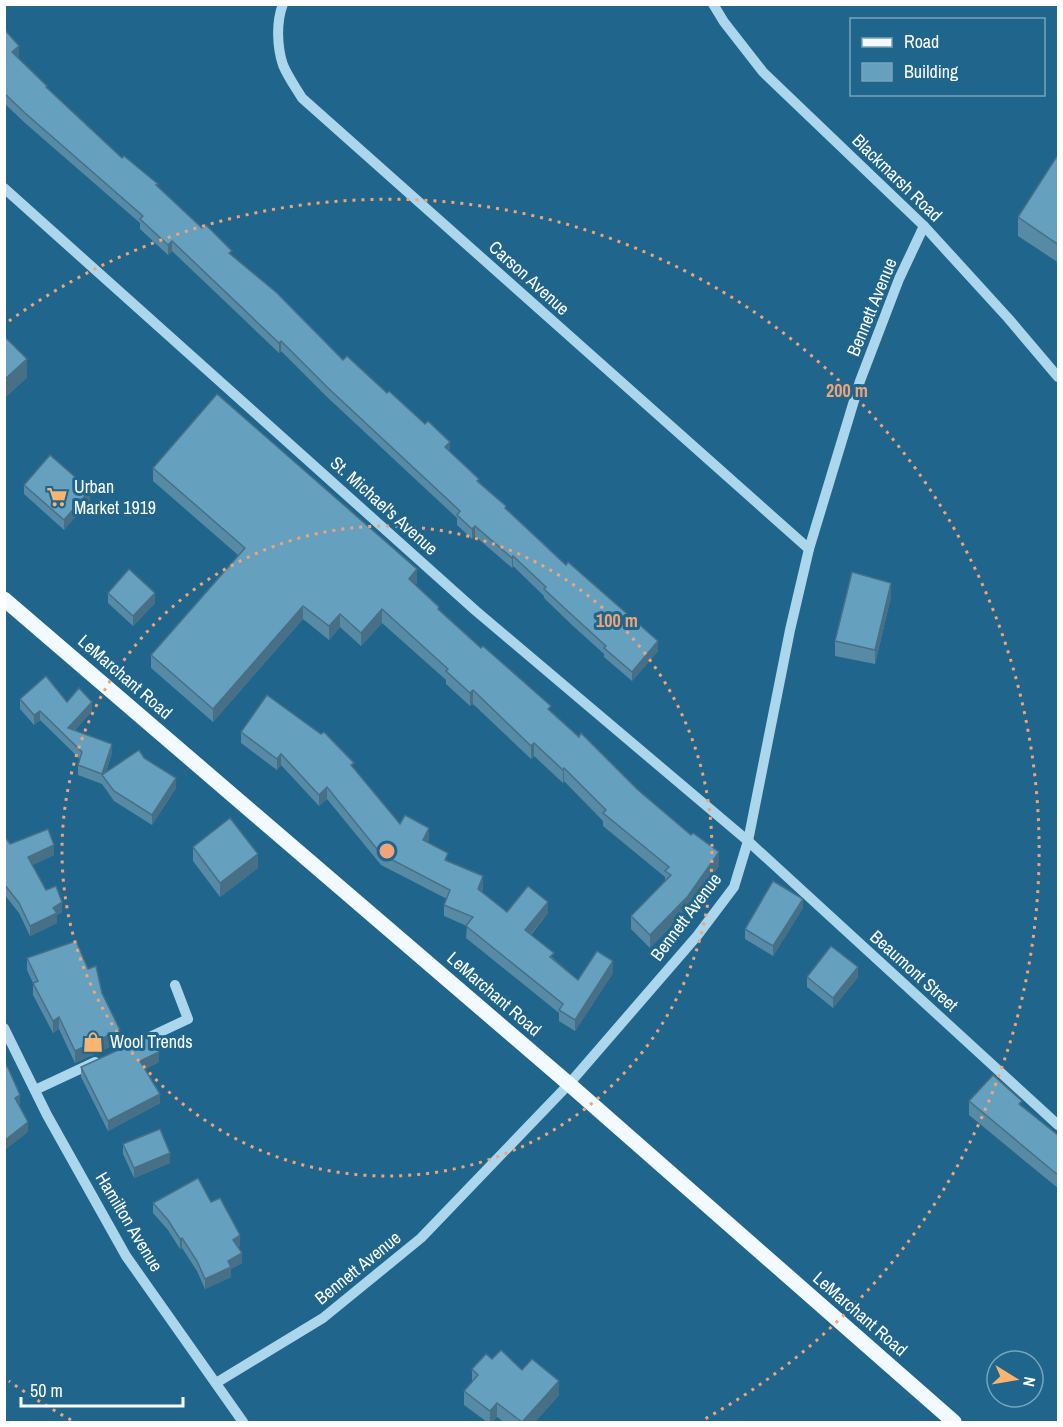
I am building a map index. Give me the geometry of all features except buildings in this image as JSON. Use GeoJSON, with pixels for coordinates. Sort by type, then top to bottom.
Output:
{"type":"FeatureCollection","features":[{"type":"Feature","properties":{"kind":"main road","name":"LeMarchant Road"},"geometry":{"type":"LineString","coordinates":[[4,599],[569,1084],[954,1422]]}},
{"type":"Feature","properties":{"kind":"street","name":"Carson Avenue"},"geometry":{"type":"LineString","coordinates":[[283,4],[278,37],[284,65],[302,98],[809,549]]}},
{"type":"Feature","properties":{"kind":"street","name":"Blackmarsh Road"},"geometry":{"type":"LineString","coordinates":[[713,4],[724,22],[763,72],[924,226],[1059,377]]}},
{"type":"Feature","properties":{"kind":"street","name":"St. Michael's Avenue"},"geometry":{"type":"LineString","coordinates":[[4,188],[476,611],[748,841]]}},
{"type":"Feature","properties":{"kind":"street","name":"Bennett Avenue"},"geometry":{"type":"LineString","coordinates":[[216,1383],[323,1318],[421,1238],[569,1084],[697,936],[734,887],[748,841],[792,619],[809,549],[860,381],[899,279],[924,226]]}},
{"type":"Feature","properties":{"kind":"street","name":"Beaumont Street"},"geometry":{"type":"LineString","coordinates":[[748,841],[1059,1125]]}},
{"type":"Feature","properties":{"kind":"street"},"geometry":{"type":"LineString","coordinates":[[125,1048],[188,1019],[176,985]]}},
{"type":"Feature","properties":{"kind":"street","name":"Hamilton Avenue"},"geometry":{"type":"LineString","coordinates":[[4,1028],[35,1090],[126,1256],[243,1422]]}},
{"type":"Feature","properties":{"kind":"street"},"geometry":{"type":"LineString","coordinates":[[35,1090],[104,1058]]}},
{"type":"Feature","properties":{"kind":"place","name":"Urban Market 1919"},"geometry":{"type":"Point","coordinates":[57,497]}},
{"type":"Feature","properties":{"kind":"place","name":"Wool Trends"},"geometry":{"type":"Point","coordinates":[93,1042]}}]}
